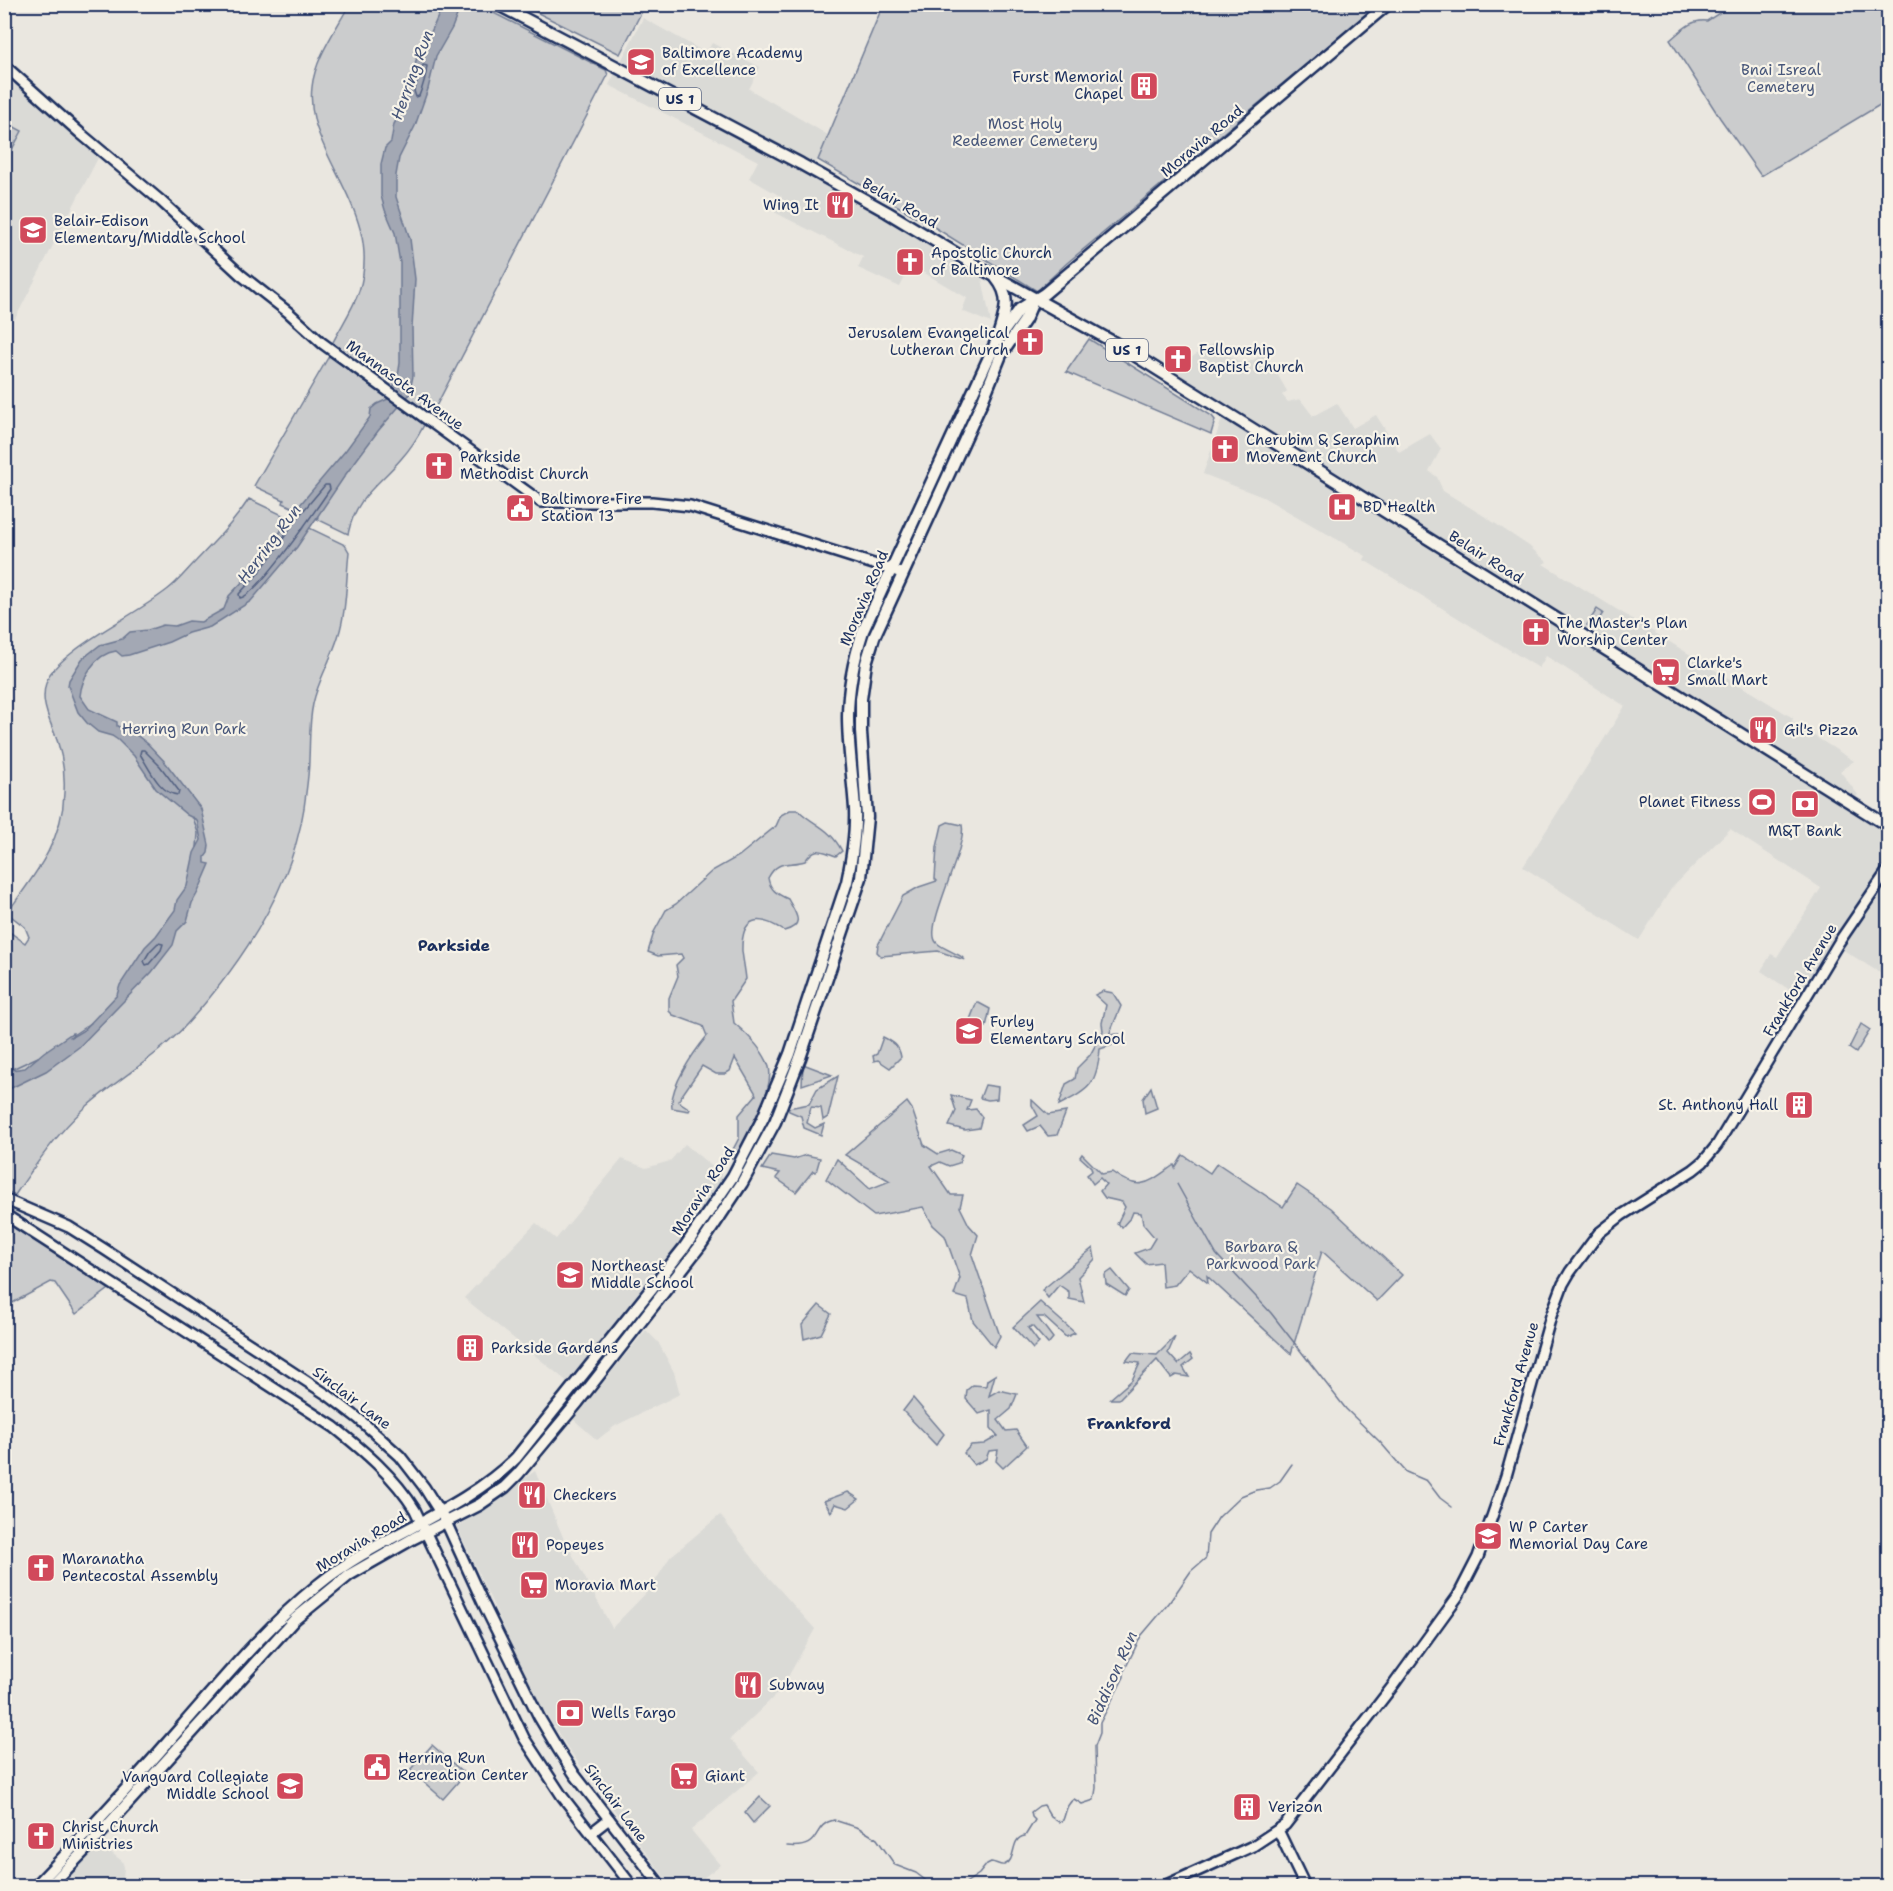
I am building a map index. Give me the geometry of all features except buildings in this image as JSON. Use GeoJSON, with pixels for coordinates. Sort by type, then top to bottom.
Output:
{"type":"FeatureCollection","features":[{"type":"Feature","properties":{"kind":"main road","name":"Belair Road"},"geometry":{"type":"LineString","coordinates":[[497,4],[793,159],[994,276],[1115,343],[1888,826]]}},
{"type":"Feature","properties":{"kind":"main road","name":"Moravia Road"},"geometry":{"type":"LineString","coordinates":[[50,1887],[295,1619],[349,1575],[423,1528],[440,1511],[490,1482],[516,1458],[705,1220],[733,1176],[764,1118],[790,1054],[807,997],[840,904],[850,866],[855,817],[848,718],[852,673],[863,631],[996,342],[1020,309],[1044,294],[1388,4]]}},
{"type":"Feature","properties":{"kind":"main road"},"geometry":{"type":"LineString","coordinates":[[994,276],[1002,285],[1007,300],[1007,308],[996,342]]}},
{"type":"Feature","properties":{"kind":"main road","name":"Moravia Road"},"geometry":{"type":"LineString","coordinates":[[36,1887],[240,1660],[285,1614],[319,1584],[348,1564],[423,1528],[446,1522],[490,1498],[505,1487],[528,1462],[700,1246],[742,1184],[775,1122],[800,1058],[861,878],[867,817],[861,732],[862,685],[875,634],[982,402],[1001,355],[1025,320],[1035,298]]}},
{"type":"Feature","properties":{"kind":"street","name":"Mannasota Avenue"},"geometry":{"type":"LineString","coordinates":[[4,65],[322,343],[541,501],[652,502],[690,506],[902,573]]}},
{"type":"Feature","properties":{"kind":"street","name":"Frankford Avenue"},"geometry":{"type":"LineString","coordinates":[[1164,1887],[1251,1847],[1291,1819],[1444,1615],[1472,1571],[1486,1537],[1506,1476],[1551,1316],[1563,1284],[1576,1262],[1599,1233],[1622,1215],[1693,1170],[1707,1158],[1839,942],[1888,870]]}},
{"type":"Feature","properties":{"kind":"street","name":"Sinclair Lane"},"geometry":{"type":"LineString","coordinates":[[4,1199],[69,1227],[338,1402],[400,1456],[424,1487],[446,1522],[483,1604],[539,1717],[575,1775],[661,1887]]}},
{"type":"Feature","properties":{"kind":"street"},"geometry":{"type":"LineString","coordinates":[[4,1214],[334,1427],[364,1451],[401,1489],[415,1510],[524,1738],[550,1780],[632,1887]]}},
{"type":"Feature","properties":{"kind":"street"},"geometry":{"type":"LineString","coordinates":[[591,1833],[609,1819]]}},
{"type":"Feature","properties":{"kind":"street"},"geometry":{"type":"LineString","coordinates":[[1278,1830],[1305,1887]]}},
{"type":"Feature","properties":{"kind":"shaded area"},"geometry":{"type":"Polygon","coordinates":[[[643,18],[706,53],[712,43],[760,67],[749,89],[828,135],[813,170],[980,268],[991,323],[962,311],[967,298],[911,265],[900,287],[858,268],[863,257],[774,212],[782,197],[749,178],[758,161],[609,85],[643,18]]]}},
{"type":"Feature","properties":{"kind":"shaded area","name":"Belair-Edison Elementary/Middle School"},"geometry":{"type":"Polygon","coordinates":[[[14,83],[99,156],[15,319],[12,319],[4,303],[4,100],[14,83]]]}},
{"type":"Feature","properties":{"kind":"shaded area"},"geometry":{"type":"Polygon","coordinates":[[[1212,344],[1244,365],[1265,353],[1287,391],[1282,395],[1288,402],[1300,399],[1313,416],[1337,403],[1353,428],[1376,415],[1399,452],[1430,434],[1441,449],[1429,471],[1437,477],[1443,491],[1529,546],[1547,562],[1543,564],[1793,718],[1792,722],[1854,761],[1840,771],[1858,795],[1850,801],[1888,826],[1888,978],[1837,946],[1805,1000],[1761,971],[1771,954],[1777,957],[1821,888],[1730,829],[1671,889],[1639,940],[1523,867],[1625,706],[1546,656],[1539,668],[1364,560],[1366,556],[1263,497],[1203,474],[1225,410],[1170,377],[1174,369],[1212,344]]]}},
{"type":"Feature","properties":{"kind":"shaded area","name":"Northeast Middle School"},"geometry":{"type":"Polygon","coordinates":[[[685,1144],[722,1175],[723,1180],[701,1216],[673,1253],[569,1383],[464,1298],[536,1223],[556,1239],[622,1159],[646,1168],[670,1161],[685,1144]]]}},
{"type":"Feature","properties":{"kind":"shaded area"},"geometry":{"type":"Polygon","coordinates":[[[646,1330],[658,1342],[674,1372],[680,1394],[615,1426],[597,1440],[573,1419],[646,1330]]]}},
{"type":"Feature","properties":{"kind":"shaded area"},"geometry":{"type":"Polygon","coordinates":[[[535,1471],[563,1537],[612,1628],[651,1588],[670,1557],[720,1515],[763,1571],[815,1629],[780,1691],[730,1739],[759,1772],[691,1830],[720,1865],[693,1886],[671,1886],[569,1750],[538,1701],[457,1527],[535,1471]]]}},
{"type":"Feature","properties":{"kind":"shaded area"},"geometry":{"type":"Polygon","coordinates":[[[100,1844],[122,1861],[123,1879],[117,1886],[82,1886],[71,1875],[100,1844]]]}},
{"type":"Feature","properties":{"kind":"green space"},"geometry":{"type":"Polygon","coordinates":[[[645,4],[620,54],[522,5],[645,4]]]}},
{"type":"Feature","properties":{"kind":"green space","name":"Most Holy Redeemer Cemetery"},"geometry":{"type":"Polygon","coordinates":[[[883,4],[1377,5],[1067,263],[1037,291],[934,227],[818,160],[883,4]]]}},
{"type":"Feature","properties":{"kind":"green space"},"geometry":{"type":"Polygon","coordinates":[[[349,5],[478,5],[606,70],[608,75],[432,414],[428,414],[332,344],[359,291],[364,254],[362,236],[351,203],[317,129],[311,96],[317,65],[349,5]]]}},
{"type":"Feature","properties":{"kind":"green space","name":"Bnai Isreal Cemetery"},"geometry":{"type":"Polygon","coordinates":[[[1722,5],[1883,5],[1888,16],[1888,100],[1761,176],[1720,118],[1670,40],[1691,23],[1707,21],[1724,10],[1722,5]]]}},
{"type":"Feature","properties":{"kind":"green space"},"geometry":{"type":"Polygon","coordinates":[[[5,122],[22,131],[10,153],[5,149],[5,122]]]}},
{"type":"Feature","properties":{"kind":"green space"},"geometry":{"type":"Polygon","coordinates":[[[1089,339],[1212,416],[1215,420],[1211,434],[1066,372],[1089,339]]]}},
{"type":"Feature","properties":{"kind":"green space"},"geometry":{"type":"Polygon","coordinates":[[[329,356],[424,425],[414,443],[362,501],[356,510],[348,534],[317,519],[318,517],[283,503],[284,500],[254,486],[329,356]]]}},
{"type":"Feature","properties":{"kind":"green space","name":"Herring Run Park"},"geometry":{"type":"Polygon","coordinates":[[[249,499],[345,545],[349,552],[341,627],[313,704],[304,808],[288,868],[261,924],[227,976],[207,1001],[163,1047],[75,1117],[48,1149],[15,1195],[4,1190],[4,928],[25,943],[29,937],[25,927],[7,913],[45,857],[53,842],[62,810],[63,768],[58,743],[44,700],[46,683],[55,668],[73,652],[175,583],[224,531],[249,499]]]}},
{"type":"Feature","properties":{"kind":"green space"},"geometry":{"type":"Polygon","coordinates":[[[1597,609],[1603,613],[1593,629],[1587,625],[1597,609]]]}},
{"type":"Feature","properties":{"kind":"green space"},"geometry":{"type":"Polygon","coordinates":[[[790,810],[798,810],[827,832],[842,851],[836,856],[816,851],[805,861],[784,864],[776,868],[768,878],[770,886],[788,899],[796,914],[797,922],[791,929],[784,931],[767,922],[753,921],[748,925],[742,939],[746,979],[731,1001],[734,1023],[763,1054],[769,1067],[770,1077],[764,1101],[735,1159],[729,1157],[739,1138],[739,1115],[756,1095],[755,1092],[735,1058],[730,1071],[725,1074],[716,1074],[702,1066],[678,1101],[690,1109],[689,1111],[672,1108],[674,1090],[678,1080],[689,1060],[707,1036],[703,1026],[673,1015],[669,1011],[669,998],[678,976],[676,965],[683,958],[681,954],[658,956],[648,952],[654,932],[666,910],[676,904],[712,871],[739,856],[776,826],[781,815],[790,810]]]}},
{"type":"Feature","properties":{"kind":"green space"},"geometry":{"type":"Polygon","coordinates":[[[948,822],[962,825],[962,836],[939,906],[934,935],[939,945],[965,960],[938,951],[881,956],[877,952],[878,945],[903,896],[937,881],[935,879],[937,847],[942,825],[948,822]]]}},
{"type":"Feature","properties":{"kind":"green space"},"geometry":{"type":"Polygon","coordinates":[[[1103,991],[1113,993],[1121,1006],[1109,1035],[1119,1034],[1112,1045],[1100,1049],[1097,1071],[1090,1085],[1078,1095],[1059,1105],[1066,1084],[1075,1079],[1077,1068],[1090,1055],[1103,1031],[1102,1023],[1106,1005],[1095,995],[1103,991]]]}},
{"type":"Feature","properties":{"kind":"green space"},"geometry":{"type":"Polygon","coordinates":[[[977,1002],[990,1009],[986,1027],[969,1022],[977,1002]]]}},
{"type":"Feature","properties":{"kind":"green space"},"geometry":{"type":"Polygon","coordinates":[[[1861,1024],[1870,1030],[1856,1053],[1849,1048],[1861,1024]]]}},
{"type":"Feature","properties":{"kind":"green space"},"geometry":{"type":"Polygon","coordinates":[[[883,1037],[895,1044],[901,1057],[890,1068],[878,1060],[874,1061],[873,1056],[877,1054],[883,1037]]]}},
{"type":"Feature","properties":{"kind":"green space"},"geometry":{"type":"Polygon","coordinates":[[[803,1064],[832,1075],[802,1085],[803,1064]]]}},
{"type":"Feature","properties":{"kind":"green space"},"geometry":{"type":"Polygon","coordinates":[[[838,1076],[828,1117],[823,1120],[821,1108],[811,1107],[807,1123],[815,1128],[824,1124],[821,1135],[804,1128],[801,1116],[789,1111],[788,1108],[809,1104],[817,1089],[838,1076]]]}},
{"type":"Feature","properties":{"kind":"green space"},"geometry":{"type":"Polygon","coordinates":[[[985,1085],[998,1087],[997,1099],[980,1098],[985,1085]]]}},
{"type":"Feature","properties":{"kind":"green space"},"geometry":{"type":"Polygon","coordinates":[[[1151,1087],[1157,1108],[1145,1113],[1143,1099],[1151,1087]]]}},
{"type":"Feature","properties":{"kind":"green space"},"geometry":{"type":"Polygon","coordinates":[[[951,1095],[971,1100],[967,1110],[976,1109],[982,1117],[979,1128],[965,1130],[949,1126],[956,1111],[951,1095]]]}},
{"type":"Feature","properties":{"kind":"green space"},"geometry":{"type":"Polygon","coordinates":[[[1032,1100],[1048,1115],[1066,1112],[1057,1135],[1048,1136],[1040,1126],[1028,1131],[1024,1125],[1038,1116],[1032,1100]]]}},
{"type":"Feature","properties":{"kind":"green space"},"geometry":{"type":"Polygon","coordinates":[[[907,1102],[912,1109],[924,1145],[938,1154],[951,1150],[962,1155],[959,1163],[949,1166],[940,1162],[931,1166],[951,1195],[963,1195],[960,1207],[969,1225],[978,1235],[972,1255],[1000,1336],[994,1347],[973,1321],[968,1299],[954,1295],[960,1278],[945,1236],[933,1225],[923,1207],[874,1216],[826,1179],[837,1159],[870,1189],[890,1181],[845,1155],[907,1102]]]}},
{"type":"Feature","properties":{"kind":"green space","name":"Barbara & Parkwood Park"},"geometry":{"type":"Polygon","coordinates":[[[1082,1154],[1102,1174],[1112,1172],[1137,1184],[1150,1181],[1174,1165],[1175,1168],[1183,1155],[1210,1173],[1217,1163],[1283,1207],[1297,1185],[1331,1208],[1402,1275],[1377,1301],[1322,1251],[1291,1354],[1207,1276],[1208,1283],[1189,1268],[1175,1285],[1163,1287],[1161,1262],[1146,1264],[1135,1253],[1149,1248],[1155,1238],[1143,1224],[1141,1213],[1133,1212],[1122,1227],[1117,1224],[1125,1207],[1122,1202],[1105,1198],[1100,1191],[1106,1184],[1100,1178],[1093,1184],[1087,1175],[1092,1171],[1091,1167],[1080,1157],[1082,1154]]]}},
{"type":"Feature","properties":{"kind":"green space"},"geometry":{"type":"Polygon","coordinates":[[[771,1155],[794,1159],[806,1155],[820,1158],[816,1172],[813,1171],[796,1192],[776,1178],[780,1173],[762,1169],[771,1155]]]}},
{"type":"Feature","properties":{"kind":"green space"},"geometry":{"type":"Polygon","coordinates":[[[10,1225],[109,1289],[76,1314],[55,1283],[51,1282],[5,1307],[5,1233],[10,1225]]]}},
{"type":"Feature","properties":{"kind":"green space"},"geometry":{"type":"Polygon","coordinates":[[[1093,1248],[1095,1259],[1078,1277],[1084,1302],[1069,1299],[1069,1292],[1059,1285],[1048,1298],[1042,1290],[1093,1248]]]}},
{"type":"Feature","properties":{"kind":"green space"},"geometry":{"type":"Polygon","coordinates":[[[1112,1270],[1129,1290],[1125,1296],[1106,1284],[1105,1275],[1112,1270]]]}},
{"type":"Feature","properties":{"kind":"green space"},"geometry":{"type":"Polygon","coordinates":[[[1040,1302],[1075,1333],[1066,1337],[1044,1317],[1037,1317],[1053,1338],[1048,1344],[1032,1326],[1028,1328],[1039,1343],[1033,1349],[1013,1327],[1040,1302]]]}},
{"type":"Feature","properties":{"kind":"green space"},"geometry":{"type":"Polygon","coordinates":[[[819,1305],[831,1314],[821,1334],[804,1339],[802,1325],[819,1305]]]}},
{"type":"Feature","properties":{"kind":"green space"},"geometry":{"type":"Polygon","coordinates":[[[1175,1337],[1168,1353],[1178,1364],[1190,1354],[1193,1359],[1183,1367],[1189,1377],[1176,1375],[1171,1378],[1157,1360],[1119,1399],[1110,1399],[1132,1380],[1140,1363],[1126,1361],[1132,1353],[1157,1355],[1175,1337]]]}},
{"type":"Feature","properties":{"kind":"green space"},"geometry":{"type":"Polygon","coordinates":[[[995,1375],[989,1396],[999,1390],[1017,1394],[1011,1409],[998,1420],[1006,1431],[1016,1430],[1027,1446],[1003,1468],[996,1461],[998,1450],[989,1451],[986,1459],[974,1465],[964,1453],[971,1445],[984,1444],[998,1436],[991,1428],[991,1410],[979,1414],[966,1399],[967,1390],[973,1385],[986,1386],[987,1380],[995,1375]]]}},
{"type":"Feature","properties":{"kind":"green space"},"geometry":{"type":"Polygon","coordinates":[[[913,1398],[944,1434],[936,1445],[903,1411],[913,1398]]]}},
{"type":"Feature","properties":{"kind":"green space"},"geometry":{"type":"Polygon","coordinates":[[[848,1492],[859,1499],[848,1508],[835,1504],[831,1512],[824,1501],[848,1492]]]}},
{"type":"Feature","properties":{"kind":"green space"},"geometry":{"type":"Polygon","coordinates":[[[432,1745],[465,1774],[443,1799],[410,1770],[432,1745]]]}},
{"type":"Feature","properties":{"kind":"green space"},"geometry":{"type":"Polygon","coordinates":[[[760,1797],[770,1806],[753,1823],[745,1813],[760,1797]]]}},
{"type":"Feature","properties":{"kind":"water","name":"Herring Run"},"geometry":{"type":"Polygon","coordinates":[[[443,5],[461,5],[452,28],[436,56],[428,89],[415,126],[399,158],[396,175],[396,197],[410,239],[415,279],[412,328],[413,376],[409,395],[346,474],[297,547],[251,601],[210,627],[129,655],[122,656],[116,651],[109,653],[96,662],[87,674],[80,696],[89,709],[117,722],[117,726],[135,734],[148,744],[165,762],[201,809],[209,845],[205,863],[210,864],[192,903],[187,921],[177,931],[173,945],[152,972],[79,1047],[46,1071],[5,1091],[5,1071],[25,1068],[72,1033],[72,1037],[84,1030],[117,995],[120,985],[145,947],[175,910],[177,900],[187,886],[194,853],[201,840],[197,820],[187,815],[156,789],[134,756],[118,740],[98,732],[87,723],[78,712],[68,686],[69,680],[82,659],[100,645],[122,639],[130,632],[163,625],[175,626],[189,621],[201,622],[224,609],[229,596],[251,573],[288,519],[346,450],[370,417],[371,409],[388,399],[398,376],[400,263],[395,233],[381,196],[381,164],[385,148],[391,142],[394,124],[404,107],[419,49],[427,41],[443,5]]]}},
{"type":"Feature","properties":{"kind":"waterway","name":"Herring Run"},"geometry":{"type":"LineString","coordinates":[[193,817],[198,833],[197,847]]}},
{"type":"Feature","properties":{"kind":"waterway","name":"Herring Run"},"geometry":{"type":"LineString","coordinates":[[70,1037],[91,1023]]}},
{"type":"Feature","properties":{"kind":"waterway","name":"Herring Run"},"geometry":{"type":"LineString","coordinates":[[10,1070],[38,1057]]}},
{"type":"Feature","properties":{"kind":"waterway"},"geometry":{"type":"LineString","coordinates":[[1177,1184],[1216,1254],[1271,1313],[1346,1409],[1380,1442],[1406,1472],[1427,1481],[1440,1498],[1452,1507]]}},
{"type":"Feature","properties":{"kind":"waterway","name":"Biddison Run"},"geometry":{"type":"LineString","coordinates":[[961,1886],[979,1874],[987,1864],[991,1862],[1004,1865],[1011,1859],[1017,1841],[1025,1836],[1035,1820],[1031,1812],[1039,1806],[1044,1805],[1051,1817],[1059,1822],[1063,1820],[1068,1806],[1074,1799],[1082,1804],[1094,1800],[1095,1746],[1100,1733],[1100,1723],[1124,1677],[1124,1671],[1141,1636],[1169,1603],[1191,1571],[1206,1558],[1208,1534],[1219,1517],[1241,1496],[1270,1488],[1280,1481],[1292,1464]]}},
{"type":"Feature","properties":{"kind":"waterway","name":"Biddison Run"},"geometry":{"type":"LineString","coordinates":[[787,1846],[807,1844],[822,1827],[834,1820],[859,1828],[877,1839],[895,1865],[916,1873],[933,1886]]}},
{"type":"Feature","properties":{"kind":"place","name":"Baltimore Academy of Excellence"},"geometry":{"type":"Point","coordinates":[641,62]}},
{"type":"Feature","properties":{"kind":"place","name":"Furst Memorial Chapel"},"geometry":{"type":"Point","coordinates":[1144,86]}},
{"type":"Feature","properties":{"kind":"place","name":"Wing It"},"geometry":{"type":"Point","coordinates":[840,205]}},
{"type":"Feature","properties":{"kind":"place","name":"Belair-Edison Elementary/Middle School"},"geometry":{"type":"Point","coordinates":[33,230]}},
{"type":"Feature","properties":{"kind":"place","name":"Apostolic Church of Baltimore"},"geometry":{"type":"Point","coordinates":[910,262]}},
{"type":"Feature","properties":{"kind":"place","name":"Jerusalem Evangelical Lutheran Church"},"geometry":{"type":"Point","coordinates":[1030,342]}},
{"type":"Feature","properties":{"kind":"place","name":"Fellowship Baptist Church"},"geometry":{"type":"Point","coordinates":[1178,359]}},
{"type":"Feature","properties":{"kind":"place","name":"Cherubim & Seraphim Movement Church"},"geometry":{"type":"Point","coordinates":[1225,449]}},
{"type":"Feature","properties":{"kind":"place","name":"Parkside Methodist Church"},"geometry":{"type":"Point","coordinates":[439,466]}},
{"type":"Feature","properties":{"kind":"place","name":"BD Health"},"geometry":{"type":"Point","coordinates":[1342,507]}},
{"type":"Feature","properties":{"kind":"place","name":"Baltimore Fire Station 13"},"geometry":{"type":"Point","coordinates":[520,508]}},
{"type":"Feature","properties":{"kind":"place","name":"The Master's Plan Worship Center"},"geometry":{"type":"Point","coordinates":[1536,632]}},
{"type":"Feature","properties":{"kind":"place","name":"Clarke's Small Mart"},"geometry":{"type":"Point","coordinates":[1666,672]}},
{"type":"Feature","properties":{"kind":"place","name":"Gil's Pizza"},"geometry":{"type":"Point","coordinates":[1763,730]}},
{"type":"Feature","properties":{"kind":"place","name":"Planet Fitness"},"geometry":{"type":"Point","coordinates":[1762,802]}},
{"type":"Feature","properties":{"kind":"place","name":"M&T Bank"},"geometry":{"type":"Point","coordinates":[1805,804]}},
{"type":"Feature","properties":{"kind":"place","name":"Furley Elementary School"},"geometry":{"type":"Point","coordinates":[969,1031]}},
{"type":"Feature","properties":{"kind":"place","name":"St. Anthony Hall"},"geometry":{"type":"Point","coordinates":[1799,1105]}},
{"type":"Feature","properties":{"kind":"place","name":"Northeast Middle School"},"geometry":{"type":"Point","coordinates":[570,1275]}},
{"type":"Feature","properties":{"kind":"place","name":"Parkside Gardens"},"geometry":{"type":"Point","coordinates":[470,1348]}},
{"type":"Feature","properties":{"kind":"place","name":"Checkers"},"geometry":{"type":"Point","coordinates":[532,1495]}},
{"type":"Feature","properties":{"kind":"place","name":"W P Carter Memorial Day Care"},"geometry":{"type":"Point","coordinates":[1488,1536]}},
{"type":"Feature","properties":{"kind":"place","name":"Popeyes"},"geometry":{"type":"Point","coordinates":[525,1545]}},
{"type":"Feature","properties":{"kind":"place","name":"Maranatha Pentecostal Assembly"},"geometry":{"type":"Point","coordinates":[41,1568]}},
{"type":"Feature","properties":{"kind":"place","name":"Moravia Mart"},"geometry":{"type":"Point","coordinates":[534,1585]}},
{"type":"Feature","properties":{"kind":"place","name":"Subway"},"geometry":{"type":"Point","coordinates":[748,1685]}},
{"type":"Feature","properties":{"kind":"place","name":"Wells Fargo"},"geometry":{"type":"Point","coordinates":[570,1713]}},
{"type":"Feature","properties":{"kind":"place","name":"Herring Run Recreation Center"},"geometry":{"type":"Point","coordinates":[377,1767]}},
{"type":"Feature","properties":{"kind":"place","name":"Giant"},"geometry":{"type":"Point","coordinates":[684,1776]}},
{"type":"Feature","properties":{"kind":"place","name":"Vanguard Collegiate Middle School"},"geometry":{"type":"Point","coordinates":[290,1786]}},
{"type":"Feature","properties":{"kind":"place","name":"Verizon"},"geometry":{"type":"Point","coordinates":[1247,1807]}},
{"type":"Feature","properties":{"kind":"place","name":"Christ Church Ministries"},"geometry":{"type":"Point","coordinates":[41,1836]}},
{"type":"Feature","properties":{"kind":"district","name":"Parkside"},"geometry":{"type":"Point","coordinates":[454,945]}},
{"type":"Feature","properties":{"kind":"district","name":"Frankford"},"geometry":{"type":"Point","coordinates":[1129,1423]}}]}
